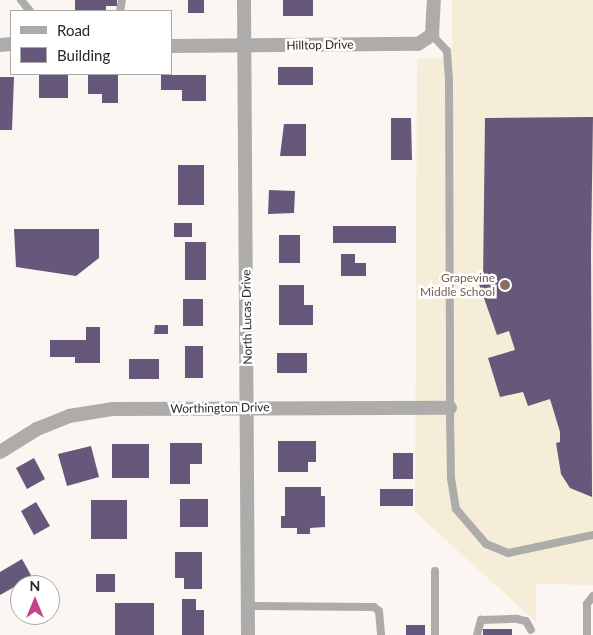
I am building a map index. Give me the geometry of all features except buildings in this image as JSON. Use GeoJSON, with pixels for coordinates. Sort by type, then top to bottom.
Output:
{"type":"FeatureCollection","features":[{"type":"Feature","properties":{"kind":"street","name":"North Lucas Drive"},"geometry":{"type":"LineString","coordinates":[[244,0],[248,635]]}},
{"type":"Feature","properties":{"kind":"street"},"geometry":{"type":"LineString","coordinates":[[432,35],[434,0]]}},
{"type":"Feature","properties":{"kind":"street","name":"Hilltop Drive"},"geometry":{"type":"LineString","coordinates":[[172,46],[418,44],[432,35]]}},
{"type":"Feature","properties":{"kind":"street","name":"Worthington Drive"},"geometry":{"type":"LineString","coordinates":[[0,452],[37,428],[69,416],[116,409],[247,407],[450,408]]}},
{"type":"Feature","properties":{"kind":"lane"},"geometry":{"type":"LineString","coordinates":[[21,0],[29,10]]}},
{"type":"Feature","properties":{"kind":"lane"},"geometry":{"type":"LineString","coordinates":[[432,35],[447,51],[449,80],[451,478],[456,509],[486,544],[508,553],[543,548],[593,535]]}},
{"type":"Feature","properties":{"kind":"lane"},"geometry":{"type":"LineString","coordinates":[[435,570],[435,635]]}},
{"type":"Feature","properties":{"kind":"lane"},"geometry":{"type":"LineString","coordinates":[[587,635],[587,604],[593,596]]}},
{"type":"Feature","properties":{"kind":"lane"},"geometry":{"type":"LineString","coordinates":[[248,606],[374,607],[379,611],[381,635]]}},
{"type":"Feature","properties":{"kind":"lane"},"geometry":{"type":"LineString","coordinates":[[477,635],[481,620],[517,619],[526,622],[531,630]]}},
{"type":"Feature","properties":{"kind":"shaded area","name":"Grapevine Middle School"},"geometry":{"type":"Polygon","coordinates":[[[452,0],[593,0],[593,585],[536,584],[536,622],[415,512],[417,59],[452,58],[452,0]]]}},
{"type":"Feature","properties":{"kind":"place","name":"Grapevine Middle School"},"geometry":{"type":"Point","coordinates":[505,285]}}]}
